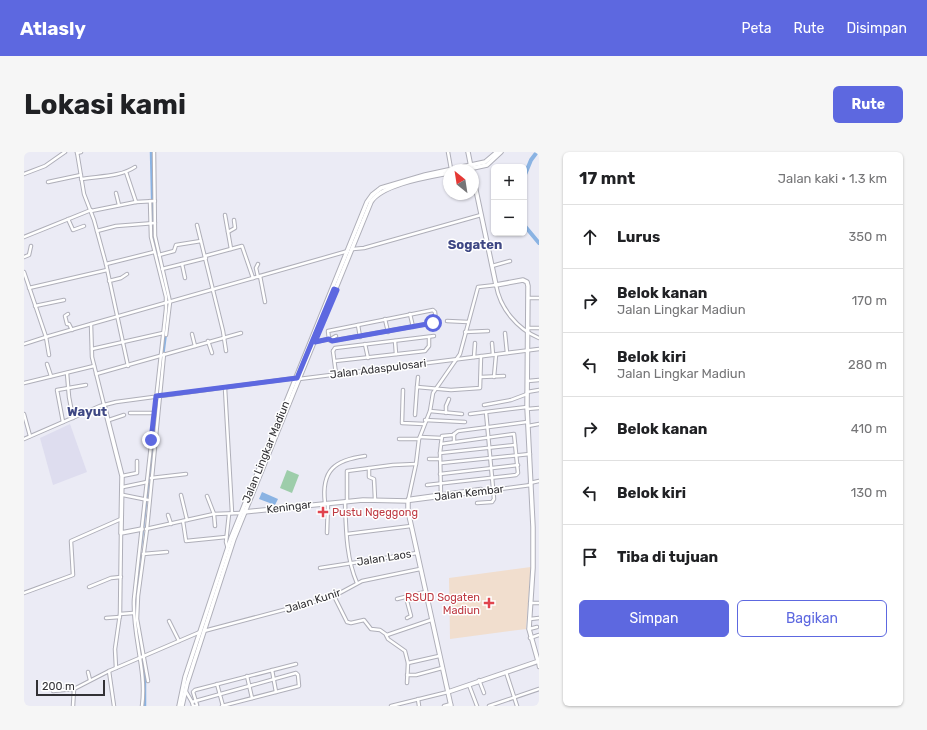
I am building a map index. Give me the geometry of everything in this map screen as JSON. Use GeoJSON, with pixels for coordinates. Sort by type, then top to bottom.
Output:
{"type":"FeatureCollection","features":[{"type":"Feature","properties":{"kind":"main road"},"geometry":{"type":"LineString","coordinates":[[468,152],[470,164]]}},
{"type":"Feature","properties":{"kind":"main road","name":"Jalan Lingkar Madiun"},"geometry":{"type":"LineString","coordinates":[[479,165],[488,161],[497,152]]}},
{"type":"Feature","properties":{"kind":"main road","name":"Jalan Lingkar Madiun"},"geometry":{"type":"LineString","coordinates":[[479,166],[487,165],[501,152]]}},
{"type":"Feature","properties":{"kind":"main road","name":"Jalan Lingkar Madiun"},"geometry":{"type":"LineString","coordinates":[[298,378],[315,342],[367,202],[376,191],[418,177],[443,172]]}},
{"type":"Feature","properties":{"kind":"main road","name":"Jalan Lingkar Madiun"},"geometry":{"type":"LineString","coordinates":[[180,706],[229,549],[243,512],[371,202],[378,194],[387,189],[443,173]]}},
{"type":"Feature","properties":{"kind":"main road"},"geometry":{"type":"LineString","coordinates":[[448,692],[479,680],[538,661],[530,638],[529,629],[533,568],[530,454],[527,408],[528,286],[524,280],[496,285],[479,200]]}},
{"type":"Feature","properties":{"kind":"main road"},"geometry":{"type":"LineString","coordinates":[[104,405],[122,476],[123,495],[121,533],[144,529]]}},
{"type":"Feature","properties":{"kind":"main road","name":"Keningar"},"geometry":{"type":"LineString","coordinates":[[243,512],[375,499],[408,500]]}},
{"type":"Feature","properties":{"kind":"main road"},"geometry":{"type":"LineString","coordinates":[[408,500],[407,509],[451,705]]}},
{"type":"Feature","properties":{"kind":"main road","name":"Jalan Lingkar Madiun"},"geometry":{"type":"LineString","coordinates":[[180,706],[186,677],[203,631]]}},
{"type":"Feature","properties":{"kind":"street"},"geometry":{"type":"LineString","coordinates":[[24,174],[45,166],[65,152]]}},
{"type":"Feature","properties":{"kind":"street"},"geometry":{"type":"LineString","coordinates":[[81,152],[77,152],[84,194],[91,211],[106,264],[128,366]]}},
{"type":"Feature","properties":{"kind":"street"},"geometry":{"type":"LineString","coordinates":[[154,152],[152,223],[154,252],[168,302]]}},
{"type":"Feature","properties":{"kind":"street"},"geometry":{"type":"LineString","coordinates":[[448,152],[449,164]]}},
{"type":"Feature","properties":{"kind":"street"},"geometry":{"type":"LineString","coordinates":[[48,182],[126,172],[135,167]]}},
{"type":"Feature","properties":{"kind":"street"},"geometry":{"type":"LineString","coordinates":[[126,172],[136,202]]}},
{"type":"Feature","properties":{"kind":"street"},"geometry":{"type":"LineString","coordinates":[[116,193],[119,205]]}},
{"type":"Feature","properties":{"kind":"street"},"geometry":{"type":"LineString","coordinates":[[24,236],[91,211],[136,202],[153,201]]}},
{"type":"Feature","properties":{"kind":"street"},"geometry":{"type":"LineString","coordinates":[[225,215],[231,249]]}},
{"type":"Feature","properties":{"kind":"street"},"geometry":{"type":"LineString","coordinates":[[352,248],[364,248],[482,215]]}},
{"type":"Feature","properties":{"kind":"street"},"geometry":{"type":"LineString","coordinates":[[68,219],[73,230],[84,226]]}},
{"type":"Feature","properties":{"kind":"street"},"geometry":{"type":"LineString","coordinates":[[228,232],[235,228],[234,220]]}},
{"type":"Feature","properties":{"kind":"street"},"geometry":{"type":"LineString","coordinates":[[97,231],[116,226],[152,223]]}},
{"type":"Feature","properties":{"kind":"street"},"geometry":{"type":"LineString","coordinates":[[148,681],[141,657],[133,613],[144,529],[146,500],[151,478],[168,302],[152,223]]}},
{"type":"Feature","properties":{"kind":"street"},"geometry":{"type":"LineString","coordinates":[[197,225],[206,257],[226,351]]}},
{"type":"Feature","properties":{"kind":"street"},"geometry":{"type":"LineString","coordinates":[[159,255],[174,251],[176,246],[201,241]]}},
{"type":"Feature","properties":{"kind":"street"},"geometry":{"type":"LineString","coordinates":[[24,257],[29,255],[32,246]]}},
{"type":"Feature","properties":{"kind":"street"},"geometry":{"type":"LineString","coordinates":[[162,269],[243,246],[253,278]]}},
{"type":"Feature","properties":{"kind":"street"},"geometry":{"type":"LineString","coordinates":[[24,344],[117,316],[348,251]]}},
{"type":"Feature","properties":{"kind":"street"},"geometry":{"type":"LineString","coordinates":[[106,264],[154,252]]}},
{"type":"Feature","properties":{"kind":"street"},"geometry":{"type":"LineString","coordinates":[[492,266],[510,261]]}},
{"type":"Feature","properties":{"kind":"street"},"geometry":{"type":"LineString","coordinates":[[182,264],[185,278]]}},
{"type":"Feature","properties":{"kind":"street"},"geometry":{"type":"LineString","coordinates":[[258,264],[256,268],[265,302]]}},
{"type":"Feature","properties":{"kind":"street"},"geometry":{"type":"LineString","coordinates":[[29,288],[107,270]]}},
{"type":"Feature","properties":{"kind":"street"},"geometry":{"type":"LineString","coordinates":[[24,272],[46,337],[49,355]]}},
{"type":"Feature","properties":{"kind":"street"},"geometry":{"type":"LineString","coordinates":[[109,281],[121,278],[127,274]]}},
{"type":"Feature","properties":{"kind":"street"},"geometry":{"type":"LineString","coordinates":[[408,500],[416,464],[419,438],[425,420],[430,411],[434,389],[461,353],[478,287],[496,285],[500,299],[507,311],[517,323],[539,338]]}},
{"type":"Feature","properties":{"kind":"street"},"geometry":{"type":"LineString","coordinates":[[528,298],[539,298]]}},
{"type":"Feature","properties":{"kind":"street"},"geometry":{"type":"LineString","coordinates":[[35,306],[64,300]]}},
{"type":"Feature","properties":{"kind":"street"},"geometry":{"type":"LineString","coordinates":[[433,310],[436,312],[436,321],[434,323],[330,341],[329,339],[328,331],[410,314],[433,310]]}},
{"type":"Feature","properties":{"kind":"street"},"geometry":{"type":"LineString","coordinates":[[68,314],[65,316],[67,324],[69,324],[72,330]]}},
{"type":"Feature","properties":{"kind":"street"},"geometry":{"type":"LineString","coordinates":[[410,314],[412,327]]}},
{"type":"Feature","properties":{"kind":"street"},"geometry":{"type":"LineString","coordinates":[[386,320],[388,332]]}},
{"type":"Feature","properties":{"kind":"street"},"geometry":{"type":"LineString","coordinates":[[447,321],[468,322]]}},
{"type":"Feature","properties":{"kind":"street"},"geometry":{"type":"LineString","coordinates":[[91,324],[94,366],[104,405]]}},
{"type":"Feature","properties":{"kind":"street"},"geometry":{"type":"LineString","coordinates":[[358,325],[360,336]]}},
{"type":"Feature","properties":{"kind":"street"},"geometry":{"type":"LineString","coordinates":[[528,330],[539,328]]}},
{"type":"Feature","properties":{"kind":"street"},"geometry":{"type":"LineString","coordinates":[[335,330],[336,340]]}},
{"type":"Feature","properties":{"kind":"street"},"geometry":{"type":"LineString","coordinates":[[466,332],[488,331]]}},
{"type":"Feature","properties":{"kind":"street"},"geometry":{"type":"LineString","coordinates":[[96,374],[128,366],[208,341],[241,333]]}},
{"type":"Feature","properties":{"kind":"street"},"geometry":{"type":"LineString","coordinates":[[505,333],[507,353]]}},
{"type":"Feature","properties":{"kind":"street"},"geometry":{"type":"LineString","coordinates":[[92,349],[165,334]]}},
{"type":"Feature","properties":{"kind":"street"},"geometry":{"type":"LineString","coordinates":[[192,334],[194,346]]}},
{"type":"Feature","properties":{"kind":"street"},"geometry":{"type":"LineString","coordinates":[[315,342],[336,336]]}},
{"type":"Feature","properties":{"kind":"street"},"geometry":{"type":"LineString","coordinates":[[335,361],[425,351],[429,346],[429,336]]}},
{"type":"Feature","properties":{"kind":"street"},"geometry":{"type":"LineString","coordinates":[[336,374],[333,351],[335,348],[434,336]]}},
{"type":"Feature","properties":{"kind":"street"},"geometry":{"type":"LineString","coordinates":[[395,340],[396,354]]}},
{"type":"Feature","properties":{"kind":"street"},"geometry":{"type":"LineString","coordinates":[[208,341],[212,353]]}},
{"type":"Feature","properties":{"kind":"street"},"geometry":{"type":"LineString","coordinates":[[474,357],[475,343]]}},
{"type":"Feature","properties":{"kind":"street"},"geometry":{"type":"LineString","coordinates":[[492,343],[494,355],[494,377]]}},
{"type":"Feature","properties":{"kind":"street"},"geometry":{"type":"LineString","coordinates":[[365,344],[368,358]]}},
{"type":"Feature","properties":{"kind":"street","name":"Jalan Adaspulosari"},"geometry":{"type":"LineString","coordinates":[[24,439],[104,405],[158,396],[539,349]]}},
{"type":"Feature","properties":{"kind":"street"},"geometry":{"type":"LineString","coordinates":[[417,387],[434,389],[477,389],[480,386],[481,356]]}},
{"type":"Feature","properties":{"kind":"street"},"geometry":{"type":"LineString","coordinates":[[47,364],[51,376]]}},
{"type":"Feature","properties":{"kind":"street"},"geometry":{"type":"LineString","coordinates":[[24,383],[94,366]]}},
{"type":"Feature","properties":{"kind":"street"},"geometry":{"type":"LineString","coordinates":[[67,373],[73,418]]}},
{"type":"Feature","properties":{"kind":"street"},"geometry":{"type":"LineString","coordinates":[[481,377],[504,376]]}},
{"type":"Feature","properties":{"kind":"street"},"geometry":{"type":"LineString","coordinates":[[415,414],[418,378]]}},
{"type":"Feature","properties":{"kind":"street"},"geometry":{"type":"LineString","coordinates":[[528,381],[539,380]]}},
{"type":"Feature","properties":{"kind":"street"},"geometry":{"type":"LineString","coordinates":[[63,422],[56,390],[86,385]]}},
{"type":"Feature","properties":{"kind":"street"},"geometry":{"type":"LineString","coordinates":[[225,388],[231,514],[226,538],[229,549]]}},
{"type":"Feature","properties":{"kind":"street"},"geometry":{"type":"LineString","coordinates":[[403,390],[402,423],[424,424]]}},
{"type":"Feature","properties":{"kind":"street"},"geometry":{"type":"LineString","coordinates":[[484,405],[511,400],[527,393],[539,390]]}},
{"type":"Feature","properties":{"kind":"street"},"geometry":{"type":"LineString","coordinates":[[142,706],[144,683],[137,619],[143,554],[147,482],[154,413],[158,396]]}},
{"type":"Feature","properties":{"kind":"street"},"geometry":{"type":"LineString","coordinates":[[446,413],[446,406],[450,399]]}},
{"type":"Feature","properties":{"kind":"street"},"geometry":{"type":"LineString","coordinates":[[470,414],[539,408]]}},
{"type":"Feature","properties":{"kind":"street"},"geometry":{"type":"LineString","coordinates":[[430,411],[462,414]]}},
{"type":"Feature","properties":{"kind":"street"},"geometry":{"type":"LineString","coordinates":[[477,503],[493,501],[490,438],[486,412]]}},
{"type":"Feature","properties":{"kind":"street"},"geometry":{"type":"LineString","coordinates":[[130,413],[154,413]]}},
{"type":"Feature","properties":{"kind":"street"},"geometry":{"type":"LineString","coordinates":[[24,414],[30,436]]}},
{"type":"Feature","properties":{"kind":"street"},"geometry":{"type":"LineString","coordinates":[[109,420],[124,415]]}},
{"type":"Feature","properties":{"kind":"street"},"geometry":{"type":"LineString","coordinates":[[425,420],[465,422]]}},
{"type":"Feature","properties":{"kind":"street"},"geometry":{"type":"LineString","coordinates":[[441,495],[440,453],[443,435],[454,434],[458,431],[488,427],[539,424]]}},
{"type":"Feature","properties":{"kind":"street"},"geometry":{"type":"LineString","coordinates":[[454,434],[454,442]]}},
{"type":"Feature","properties":{"kind":"street"},"geometry":{"type":"LineString","coordinates":[[427,485],[516,475],[518,473],[514,434],[441,444]]}},
{"type":"Feature","properties":{"kind":"street"},"geometry":{"type":"LineString","coordinates":[[399,440],[442,438]]}},
{"type":"Feature","properties":{"kind":"street"},"geometry":{"type":"LineString","coordinates":[[440,453],[515,445]]}},
{"type":"Feature","properties":{"kind":"street"},"geometry":{"type":"LineString","coordinates":[[440,463],[530,454]]}},
{"type":"Feature","properties":{"kind":"street"},"geometry":{"type":"LineString","coordinates":[[327,533],[324,484],[329,474],[346,459],[365,456]]}},
{"type":"Feature","properties":{"kind":"street"},"geometry":{"type":"LineString","coordinates":[[428,459],[440,459]]}},
{"type":"Feature","properties":{"kind":"street"},"geometry":{"type":"LineString","coordinates":[[122,476],[137,474],[137,461]]}},
{"type":"Feature","properties":{"kind":"street"},"geometry":{"type":"LineString","coordinates":[[357,582],[351,564],[347,534],[347,471],[393,464],[416,464]]}},
{"type":"Feature","properties":{"kind":"street"},"geometry":{"type":"LineString","coordinates":[[440,474],[518,465]]}},
{"type":"Feature","properties":{"kind":"street"},"geometry":{"type":"LineString","coordinates":[[369,468],[369,477],[374,479],[375,499]]}},
{"type":"Feature","properties":{"kind":"street"},"geometry":{"type":"LineString","coordinates":[[151,478],[186,474]]}},
{"type":"Feature","properties":{"kind":"street","name":"Jalan Kembar"},"geometry":{"type":"LineString","coordinates":[[408,500],[531,484],[539,481]]}},
{"type":"Feature","properties":{"kind":"street"},"geometry":{"type":"LineString","coordinates":[[123,487],[147,482]]}},
{"type":"Feature","properties":{"kind":"street"},"geometry":{"type":"LineString","coordinates":[[123,495],[146,500]]}},
{"type":"Feature","properties":{"kind":"street"},"geometry":{"type":"LineString","coordinates":[[181,495],[188,520]]}},
{"type":"Feature","properties":{"kind":"street"},"geometry":{"type":"LineString","coordinates":[[207,496],[214,514],[215,526]]}},
{"type":"Feature","properties":{"kind":"street"},"geometry":{"type":"LineString","coordinates":[[144,529],[214,514],[243,512]]}},
{"type":"Feature","properties":{"kind":"street"},"geometry":{"type":"LineString","coordinates":[[168,514],[171,524]]}},
{"type":"Feature","properties":{"kind":"street"},"geometry":{"type":"LineString","coordinates":[[24,593],[73,575],[71,541],[121,519]]}},
{"type":"Feature","properties":{"kind":"street"},"geometry":{"type":"LineString","coordinates":[[183,521],[186,541],[226,538]]}},
{"type":"Feature","properties":{"kind":"street"},"geometry":{"type":"LineString","coordinates":[[347,534],[411,526]]}},
{"type":"Feature","properties":{"kind":"street"},"geometry":{"type":"LineString","coordinates":[[116,668],[115,649],[120,616],[121,533]]}},
{"type":"Feature","properties":{"kind":"street"},"geometry":{"type":"LineString","coordinates":[[143,554],[167,552]]}},
{"type":"Feature","properties":{"kind":"street","name":"Jalan Laos"},"geometry":{"type":"LineString","coordinates":[[320,568],[417,553]]}},
{"type":"Feature","properties":{"kind":"street","name":"Jalan Kunir"},"geometry":{"type":"LineString","coordinates":[[74,689],[109,671],[203,631],[334,596],[357,582],[420,569]]}},
{"type":"Feature","properties":{"kind":"street"},"geometry":{"type":"LineString","coordinates":[[89,587],[111,578],[121,577]]}},
{"type":"Feature","properties":{"kind":"street"},"geometry":{"type":"LineString","coordinates":[[397,599],[425,594]]}},
{"type":"Feature","properties":{"kind":"street"},"geometry":{"type":"LineString","coordinates":[[408,618],[411,615],[407,601],[425,594]]}},
{"type":"Feature","properties":{"kind":"street"},"geometry":{"type":"LineString","coordinates":[[334,596],[347,622],[351,623],[364,620],[371,629],[380,630],[388,639],[405,651],[408,663],[407,683]]}},
{"type":"Feature","properties":{"kind":"street"},"geometry":{"type":"LineString","coordinates":[[530,603],[539,603]]}},
{"type":"Feature","properties":{"kind":"street"},"geometry":{"type":"LineString","coordinates":[[106,618],[133,613]]}},
{"type":"Feature","properties":{"kind":"street"},"geometry":{"type":"LineString","coordinates":[[529,619],[539,618]]}},
{"type":"Feature","properties":{"kind":"street"},"geometry":{"type":"LineString","coordinates":[[385,634],[390,634],[431,620]]}},
{"type":"Feature","properties":{"kind":"street"},"geometry":{"type":"LineString","coordinates":[[169,621],[179,641]]}},
{"type":"Feature","properties":{"kind":"street"},"geometry":{"type":"LineString","coordinates":[[529,629],[537,627]]}},
{"type":"Feature","properties":{"kind":"street"},"geometry":{"type":"LineString","coordinates":[[530,638],[539,635]]}},
{"type":"Feature","properties":{"kind":"street"},"geometry":{"type":"LineString","coordinates":[[408,663],[439,656]]}},
{"type":"Feature","properties":{"kind":"street"},"geometry":{"type":"LineString","coordinates":[[538,661],[539,667]]}},
{"type":"Feature","properties":{"kind":"street"},"geometry":{"type":"LineString","coordinates":[[195,706],[193,692],[195,690],[296,664]]}},
{"type":"Feature","properties":{"kind":"street"},"geometry":{"type":"LineString","coordinates":[[407,675],[416,675],[442,668]]}},
{"type":"Feature","properties":{"kind":"street"},"geometry":{"type":"LineString","coordinates":[[272,670],[276,692]]}},
{"type":"Feature","properties":{"kind":"street"},"geometry":{"type":"LineString","coordinates":[[109,671],[114,706]]}},
{"type":"Feature","properties":{"kind":"street"},"geometry":{"type":"LineString","coordinates":[[88,672],[90,680]]}},
{"type":"Feature","properties":{"kind":"street"},"geometry":{"type":"LineString","coordinates":[[506,672],[517,706]]}},
{"type":"Feature","properties":{"kind":"street"},"geometry":{"type":"LineString","coordinates":[[192,702],[220,695],[249,686],[274,680],[296,673],[298,675],[299,686],[222,706],[220,695],[217,684]]}},
{"type":"Feature","properties":{"kind":"street"},"geometry":{"type":"LineString","coordinates":[[246,676],[252,698]]}},
{"type":"Feature","properties":{"kind":"street"},"geometry":{"type":"LineString","coordinates":[[479,680],[484,693]]}},
{"type":"Feature","properties":{"kind":"street"},"geometry":{"type":"LineString","coordinates":[[469,685],[477,706]]}},
{"type":"Feature","properties":{"kind":"street"},"geometry":{"type":"LineString","coordinates":[[53,690],[74,689],[73,706]]}},
{"type":"Feature","properties":{"kind":"street"},"geometry":{"type":"LineString","coordinates":[[489,706],[539,689]]}},
{"type":"Feature","properties":{"kind":"street"},"geometry":{"type":"LineString","coordinates":[[185,690],[195,706]]}},
{"type":"Feature","properties":{"kind":"street"},"geometry":{"type":"LineString","coordinates":[[391,706],[448,692]]}},
{"type":"Feature","properties":{"kind":"street"},"geometry":{"type":"LineString","coordinates":[[418,699],[419,706]]}},
{"type":"Feature","properties":{"kind":"street"},"geometry":{"type":"LineString","coordinates":[[410,701],[410,706]]}},
{"type":"Feature","properties":{"kind":"street"},"geometry":{"type":"LineString","coordinates":[[444,706],[451,705]]}},
{"type":"Feature","properties":{"kind":"shaded area"},"geometry":{"type":"Polygon","coordinates":[[[70,424],[87,472],[53,485],[40,438],[70,424]]]}},
{"type":"Feature","properties":{"kind":"shaded area","name":"RSUD Sogaten Madiun"},"geometry":{"type":"Polygon","coordinates":[[[531,567],[526,629],[450,639],[449,578],[531,567]]]}},
{"type":"Feature","properties":{"kind":"green space"},"geometry":{"type":"Polygon","coordinates":[[[287,470],[299,475],[292,493],[280,488],[287,470]]]}},
{"type":"Feature","properties":{"kind":"water"},"geometry":{"type":"Polygon","coordinates":[[[262,492],[278,499],[275,505],[259,499],[262,492]]]}},
{"type":"Feature","properties":{"kind":"waterway"},"geometry":{"type":"LineString","coordinates":[[151,152],[153,237],[169,308]]}},
{"type":"Feature","properties":{"kind":"waterway"},"geometry":{"type":"LineString","coordinates":[[527,170],[531,160],[537,152]]}},
{"type":"Feature","properties":{"kind":"waterway"},"geometry":{"type":"LineString","coordinates":[[527,229],[539,243]]}},
{"type":"Feature","properties":{"kind":"waterway"},"geometry":{"type":"LineString","coordinates":[[163,356],[166,333]]}},
{"type":"Feature","properties":{"kind":"waterway"},"geometry":{"type":"LineString","coordinates":[[141,546],[160,382]]}},
{"type":"Feature","properties":{"kind":"waterway"},"geometry":{"type":"LineString","coordinates":[[135,615],[140,552]]}},
{"type":"Feature","properties":{"kind":"waterway"},"geometry":{"type":"LineString","coordinates":[[141,655],[145,674],[145,706]]}},
{"type":"Feature","properties":{"kind":"place","name":"Pustu Ngeggong"},"geometry":{"type":"Point","coordinates":[323,512]}},
{"type":"Feature","properties":{"kind":"place","name":"RSUD Sogaten Madiun"},"geometry":{"type":"Point","coordinates":[489,603]}},
{"type":"Feature","properties":{"kind":"district","name":"Sogaten"},"geometry":{"type":"Point","coordinates":[475,244]}},
{"type":"Feature","properties":{"kind":"district","name":"Wayut"},"geometry":{"type":"Point","coordinates":[87,411]}},
{"type":"Feature","properties":{"kind":"route"},"geometry":{"type":"LineString","coordinates":[[151,440],[156,396],[297,378],[334,289],[337,290],[315,342],[329,339],[332,341],[367,336],[433,323]]}}]}
